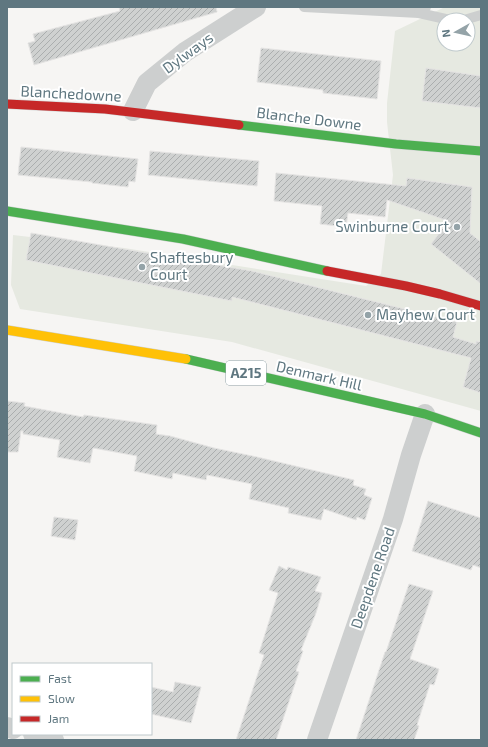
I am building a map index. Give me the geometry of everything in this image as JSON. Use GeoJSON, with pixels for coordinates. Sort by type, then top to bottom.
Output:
{"type":"FeatureCollection","features":[{"type":"Feature","properties":{"kind":"street","name":"Dylways"},"geometry":{"type":"LineString","coordinates":[[133,111],[146,84],[185,52],[256,7]]}},
{"type":"Feature","properties":{"kind":"street","name":"Blanchedowne"},"geometry":{"type":"LineString","coordinates":[[7,104],[133,111]]}},
{"type":"Feature","properties":{"kind":"street","name":"Blanche Downe"},"geometry":{"type":"LineString","coordinates":[[133,111],[395,144],[481,151]]}},
{"type":"Feature","properties":{"kind":"street"},"geometry":{"type":"LineString","coordinates":[[7,211],[183,238],[370,280],[406,286],[481,306]]}},
{"type":"Feature","properties":{"kind":"street","name":"Denmark Hill"},"geometry":{"type":"LineString","coordinates":[[7,330],[175,356],[270,380],[425,414],[481,433]]}},
{"type":"Feature","properties":{"kind":"street","name":"Deepdene Road"},"geometry":{"type":"LineString","coordinates":[[318,740],[393,519],[411,455],[425,414]]}},
{"type":"Feature","properties":{"kind":"street"},"geometry":{"type":"LineString","coordinates":[[36,735],[54,740]]}},
{"type":"Feature","properties":{"kind":"lane"},"geometry":{"type":"LineString","coordinates":[[304,7],[423,10],[436,15]]}},
{"type":"Feature","properties":{"kind":"shaded area"},"geometry":{"type":"Polygon","coordinates":[[[445,7],[481,7],[481,411],[232,342],[20,309],[11,285],[13,235],[124,248],[366,286],[381,274],[393,175],[387,122],[387,103],[395,31],[445,7]]]}},
{"type":"Feature","properties":{"kind":"building"},"geometry":{"type":"Polygon","coordinates":[[[119,7],[216,7],[217,12],[34,65],[28,43],[35,41],[33,34],[120,11],[119,7]]]}},
{"type":"Feature","properties":{"kind":"building"},"geometry":{"type":"Polygon","coordinates":[[[261,48],[381,61],[377,99],[323,93],[323,90],[257,82],[261,48]]]}},
{"type":"Feature","properties":{"kind":"building"},"geometry":{"type":"Polygon","coordinates":[[[426,68],[481,76],[481,108],[422,101],[426,68]]]}},
{"type":"Feature","properties":{"kind":"building"},"geometry":{"type":"Polygon","coordinates":[[[21,147],[138,159],[135,182],[129,181],[128,187],[18,175],[21,147]]]}},
{"type":"Feature","properties":{"kind":"building"},"geometry":{"type":"Polygon","coordinates":[[[150,151],[259,161],[257,186],[148,175],[150,151]]]}},
{"type":"Feature","properties":{"kind":"building"},"geometry":{"type":"Polygon","coordinates":[[[276,173],[406,186],[407,178],[472,187],[470,233],[481,242],[481,284],[431,244],[448,221],[387,200],[385,217],[348,213],[346,227],[320,224],[322,206],[274,201],[276,173]]]}},
{"type":"Feature","properties":{"kind":"building"},"geometry":{"type":"Polygon","coordinates":[[[31,233],[252,271],[457,322],[453,337],[476,344],[476,341],[481,342],[481,393],[463,387],[471,358],[232,297],[232,301],[26,260],[31,233]]]}},
{"type":"Feature","properties":{"kind":"building"},"geometry":{"type":"Polygon","coordinates":[[[7,401],[25,403],[24,406],[83,417],[84,415],[157,425],[156,434],[170,436],[214,448],[354,480],[353,485],[366,489],[364,495],[372,498],[365,520],[357,517],[356,520],[324,509],[321,520],[288,513],[289,508],[249,499],[252,484],[207,475],[206,480],[173,473],[172,479],[134,471],[137,456],[93,448],[90,463],[57,457],[60,440],[23,434],[23,431],[21,431],[18,452],[7,452],[7,401]]]}},
{"type":"Feature","properties":{"kind":"building"},"geometry":{"type":"Polygon","coordinates":[[[428,501],[481,518],[481,568],[473,565],[471,570],[412,551],[428,501]]]}},
{"type":"Feature","properties":{"kind":"building"},"geometry":{"type":"Polygon","coordinates":[[[54,517],[78,520],[75,540],[51,536],[54,517]]]}},
{"type":"Feature","properties":{"kind":"building"},"geometry":{"type":"Polygon","coordinates":[[[279,566],[287,570],[288,567],[321,577],[315,591],[322,593],[316,613],[301,650],[303,651],[296,671],[299,672],[276,740],[236,740],[264,655],[259,653],[278,593],[269,590],[279,566]]]}},
{"type":"Feature","properties":{"kind":"building"},"geometry":{"type":"Polygon","coordinates":[[[409,584],[433,591],[410,659],[439,669],[434,685],[430,684],[417,725],[419,726],[414,740],[356,740],[385,652],[409,584]]]}},
{"type":"Feature","properties":{"kind":"building"},"geometry":{"type":"Polygon","coordinates":[[[175,682],[201,687],[191,723],[152,714],[152,687],[173,692],[175,682]]]}},
{"type":"Feature","properties":{"kind":"traffic: fast"},"geometry":{"type":"LineString","coordinates":[[239,125],[396,144],[481,151]]}},
{"type":"Feature","properties":{"kind":"traffic: fast"},"geometry":{"type":"LineString","coordinates":[[7,211],[183,239],[327,271]]}},
{"type":"Feature","properties":{"kind":"traffic: fast"},"geometry":{"type":"LineString","coordinates":[[186,359],[425,414],[481,433]]}},
{"type":"Feature","properties":{"kind":"traffic: slow"},"geometry":{"type":"LineString","coordinates":[[7,330],[186,359]]}},
{"type":"Feature","properties":{"kind":"traffic: jam"},"geometry":{"type":"LineString","coordinates":[[7,104],[105,109],[239,125]]}},
{"type":"Feature","properties":{"kind":"traffic: jam"},"geometry":{"type":"LineString","coordinates":[[327,271],[406,286],[481,306]]}},
{"type":"Feature","properties":{"kind":"place","name":"Swinburne Court"},"geometry":{"type":"Point","coordinates":[457,227]}},
{"type":"Feature","properties":{"kind":"place","name":"Shaftesbury Court"},"geometry":{"type":"Point","coordinates":[142,267]}},
{"type":"Feature","properties":{"kind":"place","name":"Mayhew Court"},"geometry":{"type":"Point","coordinates":[368,315]}}]}
